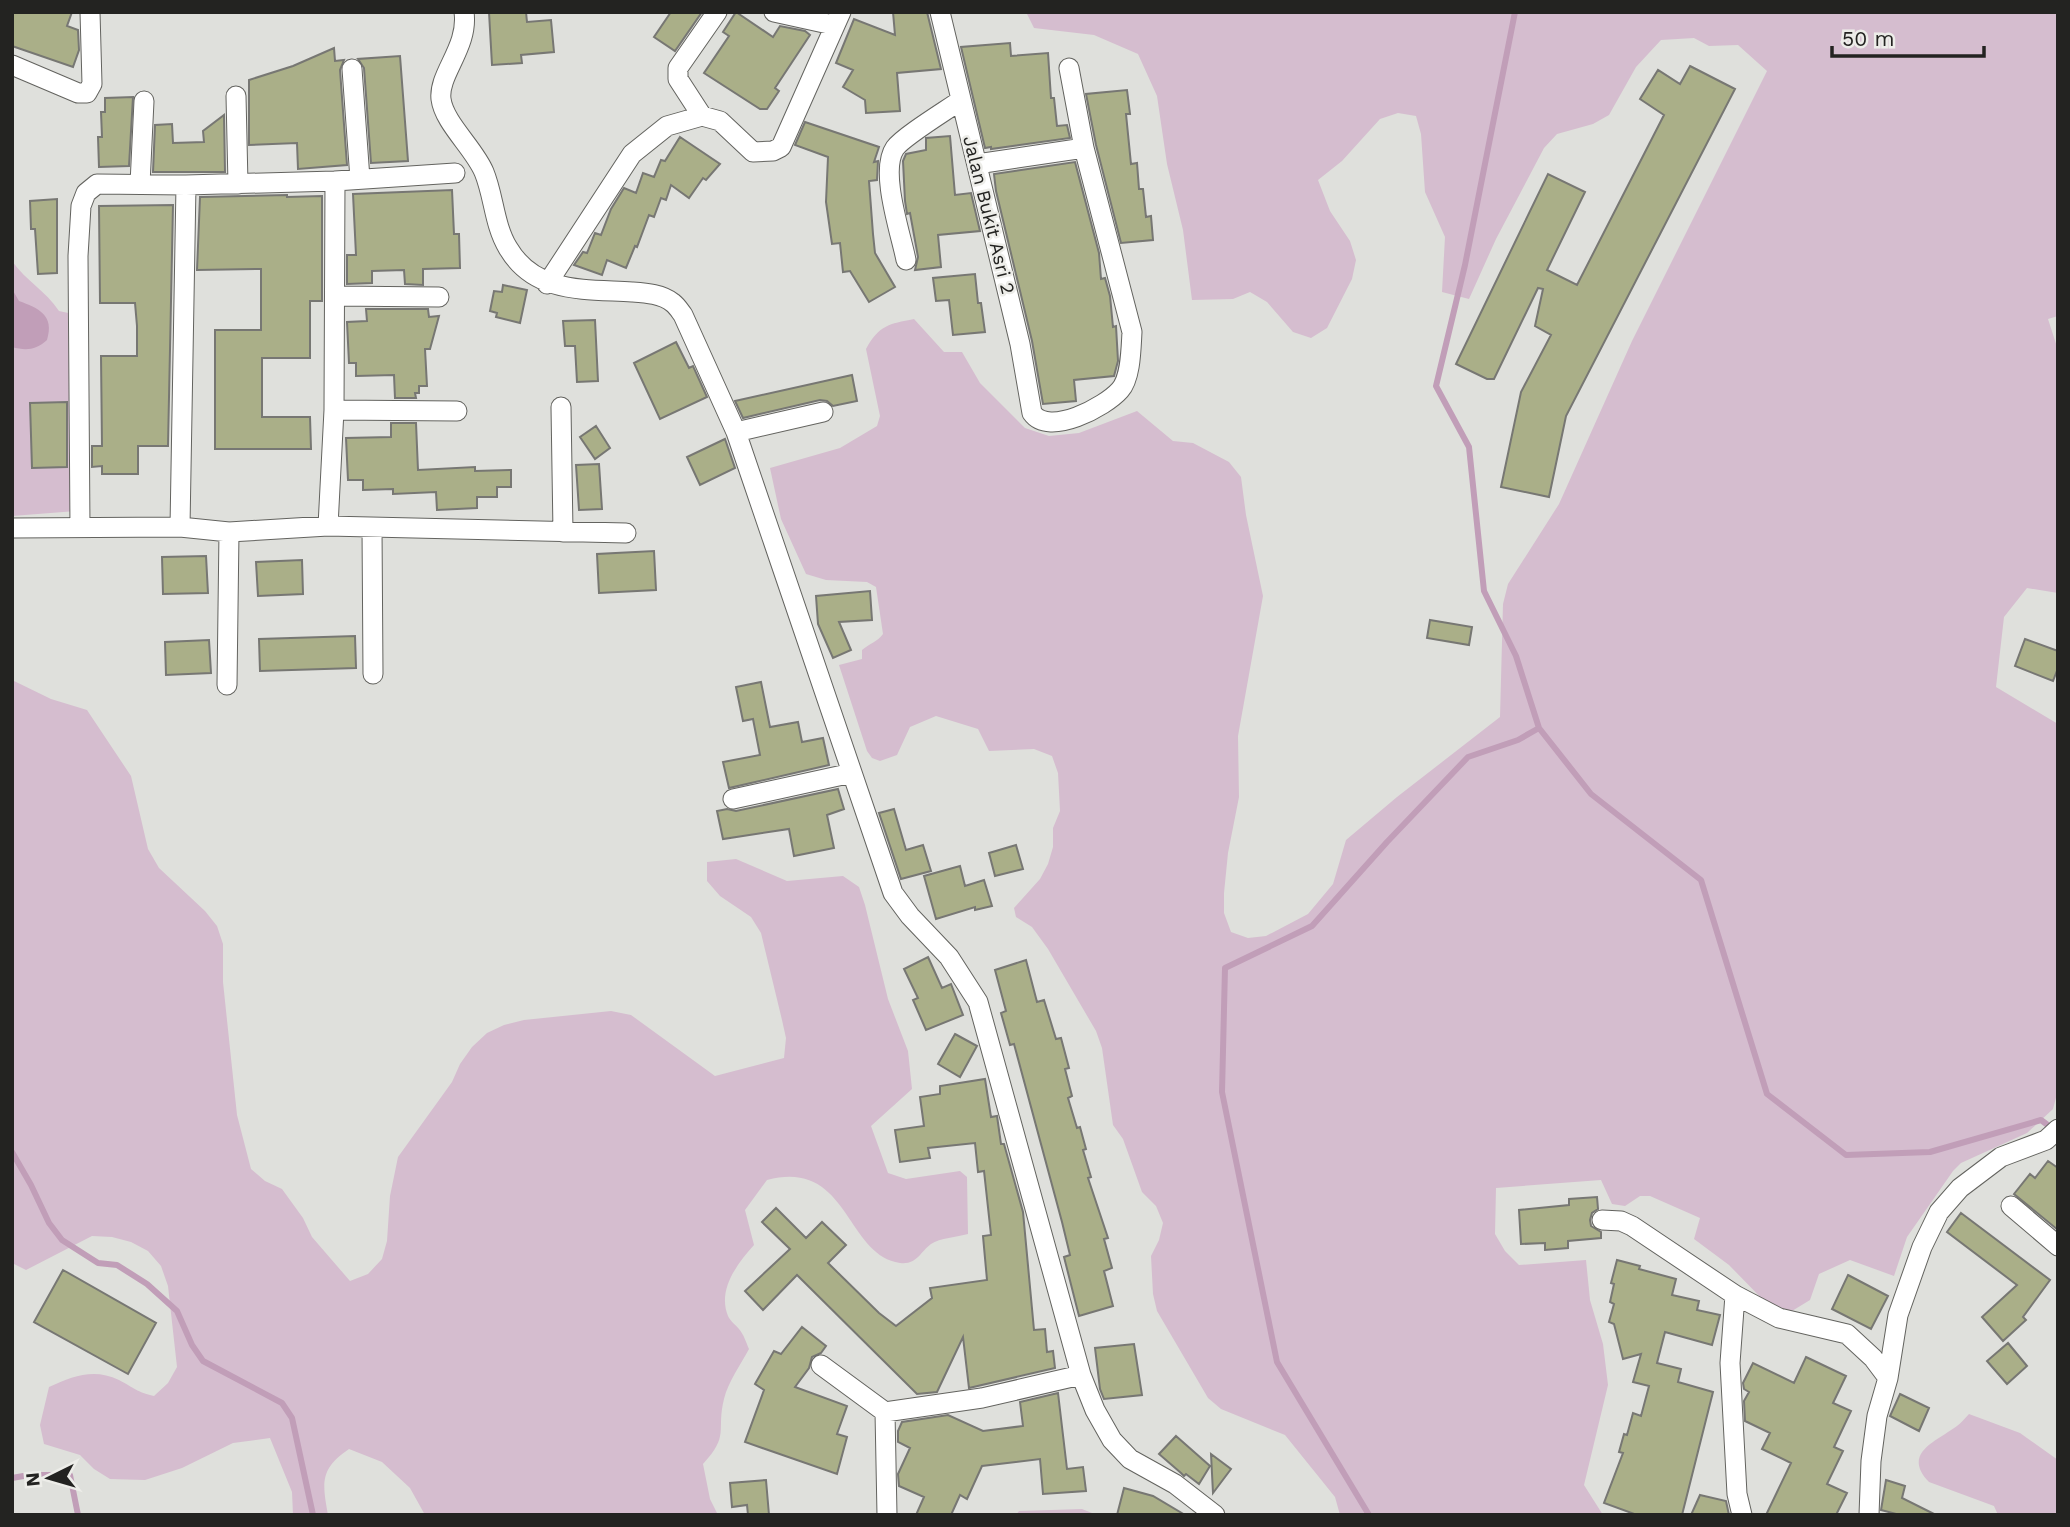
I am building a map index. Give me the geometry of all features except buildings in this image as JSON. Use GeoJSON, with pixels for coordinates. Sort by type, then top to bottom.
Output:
{"type":"FeatureCollection","features":[{"type":"Feature","properties":{"kind":"street"},"geometry":{"type":"LineString","coordinates":[[12,65],[78,93],[87,93],[92,84],[90,12]]}},
{"type":"Feature","properties":{"kind":"street"},"geometry":{"type":"LineString","coordinates":[[464,12],[461,43],[440,98],[447,116],[476,155],[484,173],[496,220],[508,248],[528,272],[547,284],[572,289],[660,296],[674,303],[692,333],[736,432],[893,893],[910,916],[950,957],[978,1002],[1081,1375],[1094,1410],[1112,1440],[1130,1459],[1175,1484],[1215,1515]]}},
{"type":"Feature","properties":{"kind":"street"},"geometry":{"type":"LineString","coordinates":[[702,116],[678,79],[677,73],[717,12]]}},
{"type":"Feature","properties":{"kind":"street"},"geometry":{"type":"LineString","coordinates":[[547,284],[632,154],[667,126],[702,116],[720,121],[753,152],[773,152],[781,147],[837,19],[774,12]]}},
{"type":"Feature","properties":{"kind":"street","name":"Jalan Bukit Asri 2"},"geometry":{"type":"LineString","coordinates":[[940,12],[1020,344],[1032,413],[1036,418],[1048,423],[1087,414],[1121,389],[1130,362],[1132,332],[1084,148]]}},
{"type":"Feature","properties":{"kind":"street"},"geometry":{"type":"LineString","coordinates":[[977,164],[1084,148],[1069,68]]}},
{"type":"Feature","properties":{"kind":"street"},"geometry":{"type":"LineString","coordinates":[[352,69],[360,179]]}},
{"type":"Feature","properties":{"kind":"street"},"geometry":{"type":"LineString","coordinates":[[236,96],[238,184]]}},
{"type":"Feature","properties":{"kind":"street"},"geometry":{"type":"LineString","coordinates":[[906,260],[891,193],[890,165],[895,149],[961,100]]}},
{"type":"Feature","properties":{"kind":"street"},"geometry":{"type":"LineString","coordinates":[[140,184],[144,101]]}},
{"type":"Feature","properties":{"kind":"street"},"geometry":{"type":"LineString","coordinates":[[80,528],[78,256],[80,206],[86,193],[97,184],[238,184],[455,173]]}},
{"type":"Feature","properties":{"kind":"street"},"geometry":{"type":"LineString","coordinates":[[328,527],[334,410],[335,181]]}},
{"type":"Feature","properties":{"kind":"street"},"geometry":{"type":"LineString","coordinates":[[180,527],[186,185]]}},
{"type":"Feature","properties":{"kind":"street"},"geometry":{"type":"LineString","coordinates":[[335,296],[439,297]]}},
{"type":"Feature","properties":{"kind":"street"},"geometry":{"type":"LineString","coordinates":[[561,407],[563,532]]}},
{"type":"Feature","properties":{"kind":"street"},"geometry":{"type":"LineString","coordinates":[[334,410],[457,411]]}},
{"type":"Feature","properties":{"kind":"street"},"geometry":{"type":"LineString","coordinates":[[736,432],[824,412]]}},
{"type":"Feature","properties":{"kind":"street"},"geometry":{"type":"LineString","coordinates":[[12,528],[180,527],[229,532],[328,527],[626,533]]}},
{"type":"Feature","properties":{"kind":"street"},"geometry":{"type":"LineString","coordinates":[[372,528],[373,674]]}},
{"type":"Feature","properties":{"kind":"street"},"geometry":{"type":"LineString","coordinates":[[227,685],[229,532]]}},
{"type":"Feature","properties":{"kind":"street"},"geometry":{"type":"LineString","coordinates":[[733,799],[852,772]]}},
{"type":"Feature","properties":{"kind":"street"},"geometry":{"type":"LineString","coordinates":[[1869,1515],[1871,1461],[1877,1416],[1888,1378],[1898,1315],[1922,1247],[1939,1212],[1960,1188],[2001,1157],[2054,1138]]}},
{"type":"Feature","properties":{"kind":"street"},"geometry":{"type":"LineString","coordinates":[[2011,1206],[2058,1246]]}},
{"type":"Feature","properties":{"kind":"street"},"geometry":{"type":"LineString","coordinates":[[1602,1220],[1620,1221],[1632,1226],[1735,1294],[1779,1318],[1847,1334],[1873,1358],[1888,1378]]}},
{"type":"Feature","properties":{"kind":"street"},"geometry":{"type":"LineString","coordinates":[[1735,1294],[1730,1363],[1737,1494],[1742,1515]]}},
{"type":"Feature","properties":{"kind":"street"},"geometry":{"type":"LineString","coordinates":[[821,1365],[885,1412],[982,1398],[1081,1375]]}},
{"type":"Feature","properties":{"kind":"street"},"geometry":{"type":"LineString","coordinates":[[885,1412],[887,1515]]}},
{"type":"Feature","properties":{"kind":"shaded area"},"geometry":{"type":"Polygon","coordinates":[[[1026,12],[2058,12],[2058,316],[2048,319],[2058,350],[2058,593],[2027,588],[2004,617],[1996,687],[2058,724],[2058,1090],[2053,1109],[2027,1133],[1961,1163],[1953,1171],[1907,1237],[1894,1276],[1850,1260],[1819,1274],[1810,1300],[1792,1311],[1771,1308],[1729,1265],[1694,1239],[1700,1218],[1650,1196],[1640,1196],[1625,1206],[1612,1204],[1601,1180],[1496,1188],[1495,1234],[1505,1251],[1519,1265],[1586,1260],[1590,1300],[1603,1344],[1608,1385],[1584,1485],[1603,1515],[1340,1515],[1335,1497],[1285,1435],[1221,1409],[1208,1398],[1157,1311],[1153,1294],[1151,1256],[1163,1223],[1156,1206],[1142,1192],[1123,1139],[1113,1125],[1102,1048],[1096,1031],[1048,949],[1032,927],[1016,917],[1014,908],[1040,879],[1053,847],[1053,828],[1060,811],[1058,773],[1052,756],[1034,749],[989,751],[978,729],[936,716],[910,727],[897,755],[880,761],[872,758],[867,751],[839,665],[862,659],[862,650],[883,634],[876,587],[867,582],[826,580],[806,574],[781,519],[770,468],[840,448],[877,426],[880,416],[866,349],[880,330],[914,319],[944,352],[962,352],[980,383],[1025,428],[1049,436],[1079,433],[1137,411],[1173,441],[1193,443],[1229,462],[1241,477],[1263,596],[1238,736],[1239,797],[1228,853],[1224,913],[1231,932],[1248,938],[1266,936],[1308,914],[1333,884],[1346,840],[1500,717],[1503,604],[1508,584],[1559,504],[1632,341],[1767,71],[1738,45],[1709,46],[1694,38],[1661,40],[1636,67],[1609,115],[1593,124],[1557,134],[1544,148],[1496,239],[1469,299],[1442,292],[1445,237],[1425,192],[1421,134],[1416,116],[1398,113],[1380,119],[1342,161],[1318,180],[1330,211],[1350,241],[1356,260],[1352,279],[1327,328],[1311,338],[1293,332],[1267,302],[1250,292],[1233,299],[1192,300],[1183,230],[1167,164],[1157,96],[1138,54],[1094,35],[1034,28],[1026,12]]]}},
{"type":"Feature","properties":{"kind":"shaded area"},"geometry":{"type":"Polygon","coordinates":[[[12,261],[59,311],[73,314],[76,511],[12,516],[12,261]]]}},
{"type":"Feature","properties":{"kind":"shaded area"},"geometry":{"type":"Polygon","coordinates":[[[12,289],[19,301],[38,310],[49,324],[47,340],[35,348],[12,347],[12,289]]]}},
{"type":"Feature","properties":{"kind":"shaded area"},"geometry":{"type":"Polygon","coordinates":[[[12,680],[51,699],[87,710],[131,776],[148,849],[159,868],[205,911],[217,926],[223,944],[223,982],[237,1115],[251,1169],[265,1181],[282,1189],[303,1218],[312,1237],[350,1281],[368,1274],[382,1259],[387,1241],[390,1196],[398,1157],[452,1082],[472,1047],[487,1033],[524,1020],[611,1011],[631,1015],[715,1076],[784,1058],[786,1038],[761,933],[751,917],[720,896],[707,881],[707,862],[736,859],[787,881],[843,876],[859,887],[888,999],[908,1051],[912,1089],[871,1126],[888,1173],[906,1179],[960,1171],[967,1177],[968,1234],[935,1242],[914,1260],[900,1263],[882,1256],[868,1244],[831,1194],[815,1183],[794,1177],[767,1180],[745,1210],[754,1245],[736,1268],[725,1296],[728,1316],[741,1331],[749,1349],[726,1393],[717,1446],[703,1464],[710,1499],[718,1515],[425,1515],[410,1488],[382,1462],[349,1449],[333,1463],[325,1477],[328,1515],[293,1515],[292,1492],[270,1438],[233,1443],[182,1468],[145,1480],[110,1479],[94,1469],[80,1455],[44,1444],[40,1425],[49,1387],[75,1377],[101,1374],[154,1396],[168,1383],[177,1367],[168,1286],[161,1266],[148,1251],[131,1242],[92,1236],[26,1270],[12,1263],[12,680]]]}},
{"type":"Feature","properties":{"kind":"shaded area"},"geometry":{"type":"Polygon","coordinates":[[[1969,1414],[2020,1433],[2058,1460],[2058,1515],[1998,1515],[1994,1506],[1929,1482],[1921,1472],[1920,1455],[1969,1414]]]}},
{"type":"Feature","properties":{"kind":"shaded area"},"geometry":{"type":"Polygon","coordinates":[[[1082,1509],[1097,1515],[1016,1515],[1019,1511],[1082,1509]]]}},
{"type":"Feature","properties":{"kind":"waterway"},"geometry":{"type":"LineString","coordinates":[[1515,12],[1465,265],[1436,386],[1469,447],[1484,591],[1516,656],[1539,728],[1591,794],[1701,880],[1767,1094],[1846,1155],[1930,1152],[2041,1120],[2053,1129]]}},
{"type":"Feature","properties":{"kind":"waterway"},"geometry":{"type":"LineString","coordinates":[[1369,1515],[1277,1362],[1222,1092],[1225,968],[1312,926],[1468,757],[1518,740],[1539,728]]}},
{"type":"Feature","properties":{"kind":"waterway"},"geometry":{"type":"LineString","coordinates":[[12,1152],[49,1223],[62,1240],[98,1263],[117,1265],[147,1284],[177,1311],[192,1345],[203,1361],[282,1403],[292,1418],[313,1515]]}},
{"type":"Feature","properties":{"kind":"waterway"},"geometry":{"type":"LineString","coordinates":[[12,1478],[29,1475],[70,1475],[78,1515]]}}]}
